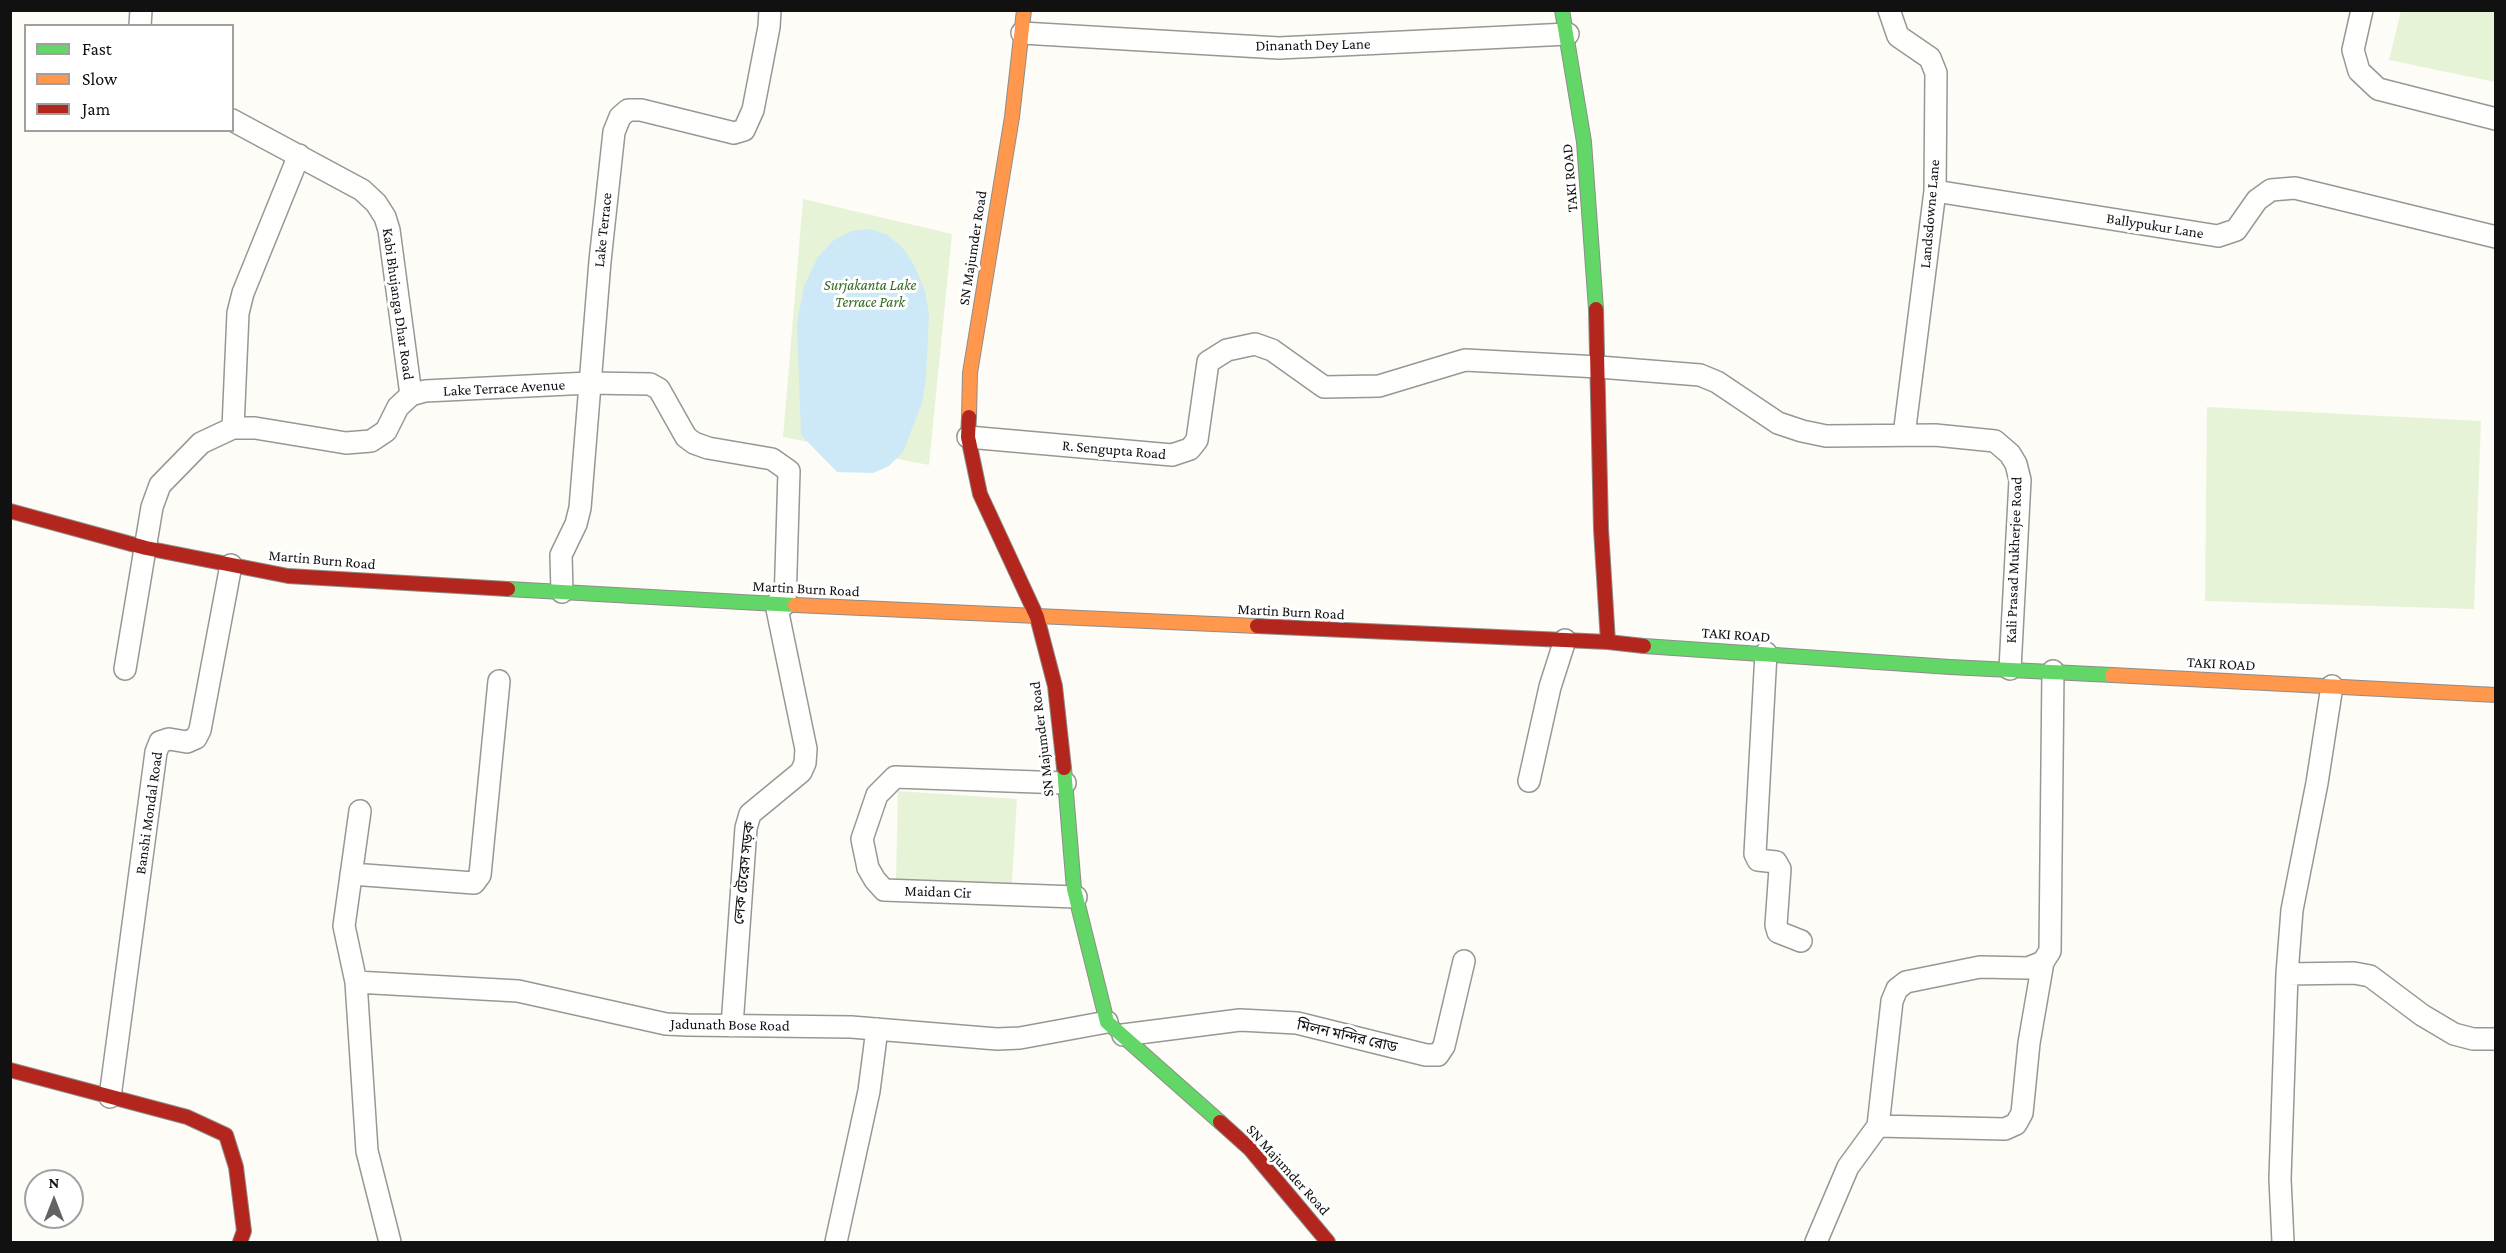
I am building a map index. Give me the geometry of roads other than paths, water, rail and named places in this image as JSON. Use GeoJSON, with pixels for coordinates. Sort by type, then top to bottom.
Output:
{"type":"FeatureCollection","features":[{"type":"Feature","properties":{"kind":"main road","name":"SN Majumder Road"},"geometry":{"type":"LineString","coordinates":[[1024,10],[1012,117],[970,373],[968,437],[980,494],[1037,617],[1055,686],[1068,837],[1076,897],[1107,1022],[1250,1149],[1328,1242]]}},
{"type":"Feature","properties":{"kind":"main road","name":"TAKI ROAD"},"geometry":{"type":"LineString","coordinates":[[1562,10],[1568,33],[1584,142],[1599,366],[1601,529],[1608,642],[1651,647],[2010,669],[2496,695]]}},
{"type":"Feature","properties":{"kind":"main road","name":"Martin Burn Road"},"geometry":{"type":"LineString","coordinates":[[10,511],[146,548],[288,576],[1037,617],[1608,642]]}},
{"type":"Feature","properties":{"kind":"main road"},"geometry":{"type":"LineString","coordinates":[[10,1070],[187,1117],[226,1135],[237,1167],[244,1231],[240,1242]]}},
{"type":"Feature","properties":{"kind":"street","name":"Lake Terrace"},"geometry":{"type":"LineString","coordinates":[[562,592],[561,555],[576,524],[579,508],[612,145],[620,117],[628,111],[640,110],[734,133],[744,130],[753,110],[769,27],[770,10]]}},
{"type":"Feature","properties":{"kind":"street","name":"Landsdowne Lane"},"geometry":{"type":"LineString","coordinates":[[1889,10],[1899,36],[1930,58],[1936,73],[1935,191],[1904,435]]}},
{"type":"Feature","properties":{"kind":"street"},"geometry":{"type":"LineString","coordinates":[[2362,10],[2353,50],[2359,71],[2378,89],[2496,119]]}},
{"type":"Feature","properties":{"kind":"street","name":"Dinanath Dey Lane"},"geometry":{"type":"LineString","coordinates":[[1022,33],[1280,48],[1568,33]]}},
{"type":"Feature","properties":{"kind":"street","name":"Kabi Bhujanga Dhar Road"},"geometry":{"type":"LineString","coordinates":[[234,121],[362,190],[376,203],[385,217],[389,230],[411,395]]}},
{"type":"Feature","properties":{"kind":"street"},"geometry":{"type":"LineString","coordinates":[[233,428],[238,313],[243,293],[299,155]]}},
{"type":"Feature","properties":{"kind":"street","name":"Ballypukur Lane"},"geometry":{"type":"LineString","coordinates":[[1935,191],[2218,236],[2236,230],[2257,200],[2271,190],[2295,189],[2496,237]]}},
{"type":"Feature","properties":{"kind":"street","name":"R. Sengupta Road"},"geometry":{"type":"LineString","coordinates":[[968,437],[1172,455],[1190,449],[1197,440],[1208,362],[1227,350],[1255,344],[1272,350],[1324,387],[1379,386],[1465,360],[1599,366]]}},
{"type":"Feature","properties":{"kind":"street","name":"Kali Prasad Mukherjee Road"},"geometry":{"type":"LineString","coordinates":[[1599,366],[1700,375],[1717,382],[1778,423],[1826,436],[1935,435],[1995,441],[2010,454],[2016,464],[2020,480],[2010,669]]}},
{"type":"Feature","properties":{"kind":"street","name":"Lake Terrace Avenue"},"geometry":{"type":"LineString","coordinates":[[411,395],[425,391],[589,383],[650,384],[658,389],[686,437],[694,443],[708,448],[772,459],[789,471],[780,604]]}},
{"type":"Feature","properties":{"kind":"street"},"geometry":{"type":"LineString","coordinates":[[125,669],[152,507],[160,484],[201,443],[233,428],[255,428],[346,443],[371,441],[386,431],[398,407],[411,395]]}},
{"type":"Feature","properties":{"kind":"street","name":"Banshi Mondal Road"},"geometry":{"type":"LineString","coordinates":[[110,1097],[156,752],[160,742],[170,739],[187,742],[196,738],[200,730],[231,565]]}},
{"type":"Feature","properties":{"kind":"street","name":"লেক টেরেস সড়ক"},"geometry":{"type":"LineString","coordinates":[[732,1026],[746,828],[750,814],[801,772],[805,763],[806,749],[780,604]]}},
{"type":"Feature","properties":{"kind":"street"},"geometry":{"type":"LineString","coordinates":[[1529,781],[1550,687],[1564,640]]}},
{"type":"Feature","properties":{"kind":"street"},"geometry":{"type":"LineString","coordinates":[[1766,653],[1755,854],[1758,860],[1776,862],[1779,869],[1776,925],[1778,932],[1801,941]]}},
{"type":"Feature","properties":{"kind":"street"},"geometry":{"type":"LineString","coordinates":[[1878,1126],[2005,1129],[2016,1124],[2022,1113],[2029,1043],[2043,962],[2050,951],[2053,671]]}},
{"type":"Feature","properties":{"kind":"street"},"geometry":{"type":"LineString","coordinates":[[351,874],[474,883],[480,875],[499,681]]}},
{"type":"Feature","properties":{"kind":"street"},"geometry":{"type":"LineString","coordinates":[[2283,1242],[2280,1179],[2286,974],[2292,910],[2317,783],[2331,686]]}},
{"type":"Feature","properties":{"kind":"street","name":"Maidan Cir"},"geometry":{"type":"LineString","coordinates":[[1065,783],[895,777],[877,795],[862,838],[868,868],[884,890],[1076,897]]}},
{"type":"Feature","properties":{"kind":"street"},"geometry":{"type":"LineString","coordinates":[[360,811],[344,926],[356,982],[367,1151],[390,1242]]}},
{"type":"Feature","properties":{"kind":"street","name":"মিলন মন্দির রোড"},"geometry":{"type":"LineString","coordinates":[[1123,1035],[1240,1020],[1297,1023],[1426,1055],[1438,1055],[1444,1046],[1464,961]]}},
{"type":"Feature","properties":{"kind":"street"},"geometry":{"type":"LineString","coordinates":[[1816,1242],[1848,1167],[1878,1126],[1892,1001],[1897,989],[1906,982],[1980,967],[2028,968],[2043,962]]}},
{"type":"Feature","properties":{"kind":"street"},"geometry":{"type":"LineString","coordinates":[[2286,974],[2354,973],[2370,976],[2422,1015],[2454,1034],[2474,1039],[2496,1039]]}},
{"type":"Feature","properties":{"kind":"street","name":"Jadunath Bose Road"},"geometry":{"type":"LineString","coordinates":[[356,982],[518,991],[666,1024],[877,1029],[997,1039],[1020,1038],[1107,1022]]}},
{"type":"Feature","properties":{"kind":"street"},"geometry":{"type":"LineString","coordinates":[[836,1242],[869,1091],[877,1029]]}},
{"type":"Feature","properties":{"kind":"water","name":"Surjakanta Lake Terrace Park"},"geometry":{"type":"Polygon","coordinates":[[[871,229],[887,235],[902,247],[914,265],[925,291],[929,314],[926,377],[922,403],[903,452],[889,466],[873,473],[837,472],[801,435],[797,324],[804,286],[818,257],[834,240],[851,231],[871,229]]]}}]}
